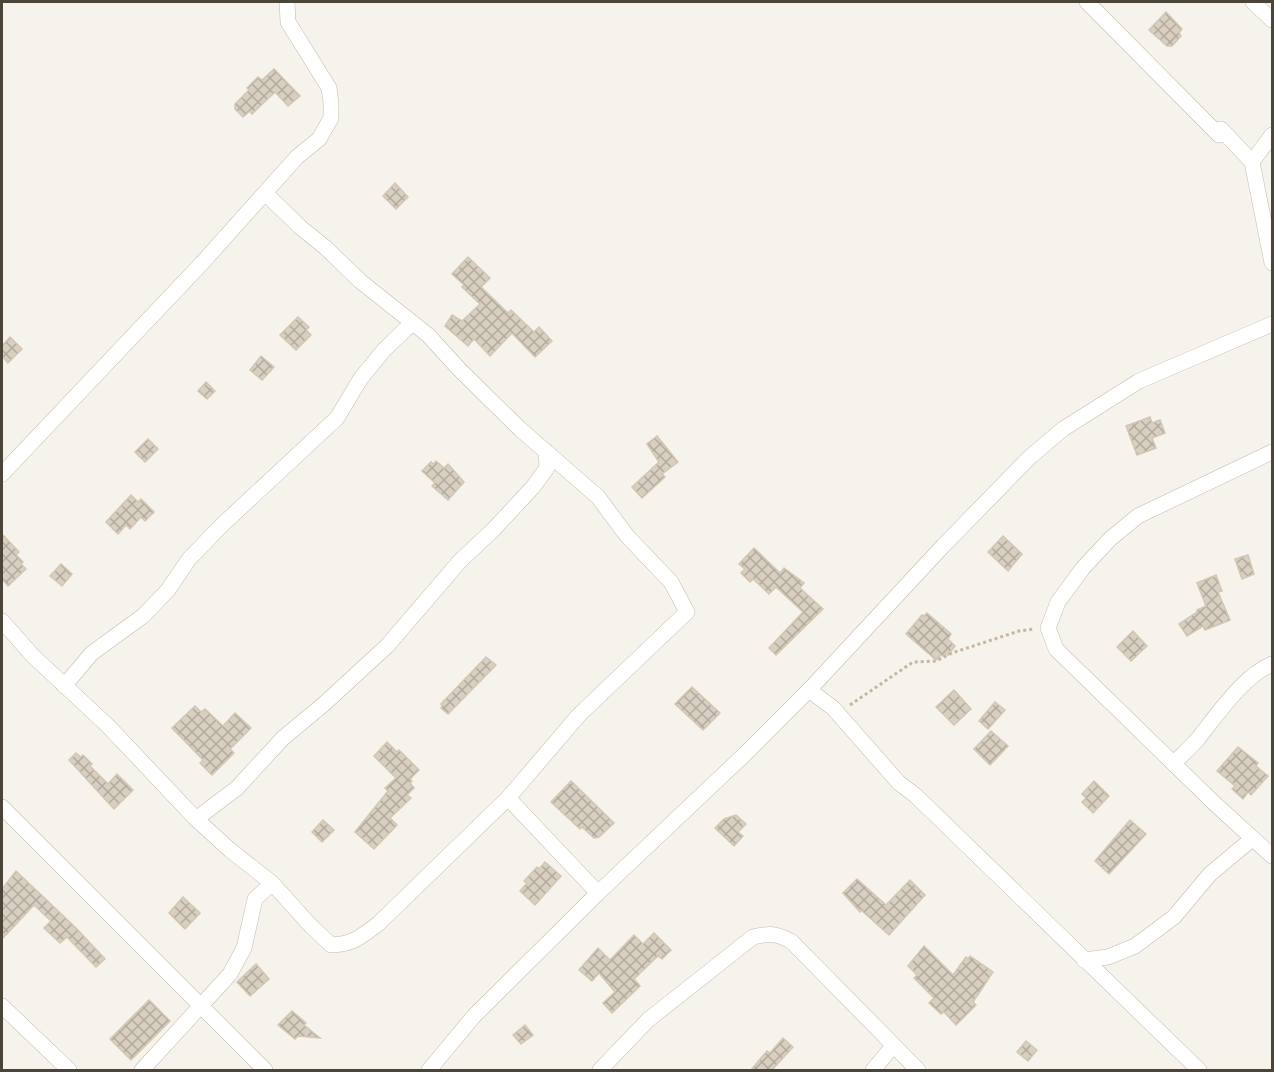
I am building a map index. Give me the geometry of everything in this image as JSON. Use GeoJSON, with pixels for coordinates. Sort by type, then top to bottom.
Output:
{"type":"FeatureCollection","features":[{"type":"Feature","properties":{"kind":"street"},"geometry":{"type":"LineString","coordinates":[[2,474],[187,279],[297,157],[319,139],[331,118],[329,88],[288,22],[287,2]]}},
{"type":"Feature","properties":{"kind":"street"},"geometry":{"type":"LineString","coordinates":[[1087,2],[1219,135],[1221,129],[1252,162],[1272,263]]}},
{"type":"Feature","properties":{"kind":"street"},"geometry":{"type":"LineString","coordinates":[[1253,2],[1272,20]]}},
{"type":"Feature","properties":{"kind":"street"},"geometry":{"type":"LineString","coordinates":[[1252,162],[1272,135]]}},
{"type":"Feature","properties":{"kind":"street"},"geometry":{"type":"LineString","coordinates":[[2,621],[63,686],[108,726],[196,819],[230,850],[272,883],[331,945],[355,941],[378,924],[508,798],[579,715],[687,612],[671,582],[627,536],[598,497],[459,369],[428,335],[360,281],[266,193]]}},
{"type":"Feature","properties":{"kind":"street"},"geometry":{"type":"LineString","coordinates":[[63,686],[92,653],[142,616],[168,590],[189,559],[223,524],[337,418],[361,378],[384,350],[412,323]]}},
{"type":"Feature","properties":{"kind":"street"},"geometry":{"type":"LineString","coordinates":[[429,1071],[474,1016],[809,690],[1030,457],[1063,429],[1139,381],[1272,324]]}},
{"type":"Feature","properties":{"kind":"street"},"geometry":{"type":"LineString","coordinates":[[196,819],[237,788],[283,738],[387,646],[460,561],[533,487],[547,468],[546,451]]}},
{"type":"Feature","properties":{"kind":"street"},"geometry":{"type":"LineString","coordinates":[[1272,452],[1138,516],[1110,539],[1083,568],[1058,602],[1048,628],[1056,649],[1272,856]]}},
{"type":"Feature","properties":{"kind":"street"},"geometry":{"type":"LineString","coordinates":[[1174,763],[1196,741],[1226,702],[1264,668],[1272,664]]}},
{"type":"Feature","properties":{"kind":"street"},"geometry":{"type":"LineString","coordinates":[[809,690],[833,708],[899,783],[915,795],[1199,1071]]}},
{"type":"Feature","properties":{"kind":"street"},"geometry":{"type":"LineString","coordinates":[[508,798],[598,893]]}},
{"type":"Feature","properties":{"kind":"street"},"geometry":{"type":"LineString","coordinates":[[2,807],[265,1071]]}},
{"type":"Feature","properties":{"kind":"street"},"geometry":{"type":"LineString","coordinates":[[1084,960],[1108,957],[1135,946],[1174,917],[1210,874],[1252,839]]}},
{"type":"Feature","properties":{"kind":"street"},"geometry":{"type":"LineString","coordinates":[[142,1071],[230,974],[244,948],[255,899],[272,883]]}},
{"type":"Feature","properties":{"kind":"street"},"geometry":{"type":"LineString","coordinates":[[600,1071],[648,1020],[753,937],[766,933],[777,934],[792,942],[918,1071]]}},
{"type":"Feature","properties":{"kind":"street"},"geometry":{"type":"LineString","coordinates":[[2,1006],[69,1071]]}},
{"type":"Feature","properties":{"kind":"street"},"geometry":{"type":"LineString","coordinates":[[873,1071],[893,1046]]}},
{"type":"Feature","properties":{"kind":"path"},"geometry":{"type":"LineString","coordinates":[[833,708],[854,704],[913,662],[936,661],[952,653],[1019,632],[1048,628]]}},
{"type":"Feature","properties":{"kind":"building"},"geometry":{"type":"Polygon","coordinates":[[[1166,12],[1182,29],[1179,33],[1181,36],[1172,46],[1167,46],[1149,30],[1166,12]]]}},
{"type":"Feature","properties":{"kind":"building"},"geometry":{"type":"Polygon","coordinates":[[[274,69],[300,96],[288,106],[275,92],[252,114],[250,111],[243,117],[235,109],[235,104],[258,77],[262,80],[274,69]]]}},
{"type":"Feature","properties":{"kind":"building"},"geometry":{"type":"Polygon","coordinates":[[[395,183],[408,197],[396,209],[383,196],[395,183]]]}},
{"type":"Feature","properties":{"kind":"building"},"geometry":{"type":"Polygon","coordinates":[[[468,257],[490,278],[481,287],[508,313],[511,310],[534,332],[539,327],[552,341],[535,357],[512,333],[490,356],[474,339],[468,346],[445,326],[452,315],[462,321],[480,304],[452,274],[468,257]]]}},
{"type":"Feature","properties":{"kind":"building"},"geometry":{"type":"Polygon","coordinates":[[[298,317],[309,327],[306,330],[311,335],[296,350],[280,335],[298,317]]]}},
{"type":"Feature","properties":{"kind":"building"},"geometry":{"type":"Polygon","coordinates":[[[10,337],[22,349],[8,363],[2,356],[2,346],[10,337]]]}},
{"type":"Feature","properties":{"kind":"building"},"geometry":{"type":"Polygon","coordinates":[[[261,356],[274,367],[262,380],[250,370],[261,356]]]}},
{"type":"Feature","properties":{"kind":"building"},"geometry":{"type":"Polygon","coordinates":[[[206,382],[215,391],[207,399],[198,391],[206,382]]]}},
{"type":"Feature","properties":{"kind":"building"},"geometry":{"type":"Polygon","coordinates":[[[1150,417],[1152,423],[1160,420],[1165,433],[1152,438],[1156,448],[1137,455],[1126,426],[1150,417]]]}},
{"type":"Feature","properties":{"kind":"building"},"geometry":{"type":"Polygon","coordinates":[[[657,436],[678,462],[662,474],[665,477],[642,498],[632,487],[659,462],[647,444],[657,436]]]}},
{"type":"Feature","properties":{"kind":"building"},"geometry":{"type":"Polygon","coordinates":[[[148,439],[158,449],[145,462],[135,452],[148,439]]]}},
{"type":"Feature","properties":{"kind":"building"},"geometry":{"type":"Polygon","coordinates":[[[436,461],[444,468],[448,464],[464,482],[448,500],[432,486],[435,483],[422,471],[431,462],[434,464],[436,461]]]}},
{"type":"Feature","properties":{"kind":"building"},"geometry":{"type":"Polygon","coordinates":[[[131,495],[138,502],[141,499],[154,512],[145,521],[141,517],[130,529],[126,525],[118,534],[106,522],[131,495]]]}},
{"type":"Feature","properties":{"kind":"building"},"geometry":{"type":"Polygon","coordinates":[[[2,534],[19,552],[16,555],[26,569],[8,586],[2,579],[2,534]]]}},
{"type":"Feature","properties":{"kind":"building"},"geometry":{"type":"Polygon","coordinates":[[[1003,536],[1022,554],[1008,571],[988,552],[1003,536]]]}},
{"type":"Feature","properties":{"kind":"building"},"geometry":{"type":"Polygon","coordinates":[[[754,548],[780,573],[784,568],[804,583],[800,588],[823,609],[776,655],[769,648],[803,612],[776,587],[769,594],[753,579],[750,582],[741,573],[745,569],[739,564],[754,548]]]}},
{"type":"Feature","properties":{"kind":"building"},"geometry":{"type":"Polygon","coordinates":[[[1248,555],[1254,574],[1242,579],[1235,559],[1248,555]]]}},
{"type":"Feature","properties":{"kind":"building"},"geometry":{"type":"Polygon","coordinates":[[[61,564],[72,574],[62,586],[50,576],[61,564]]]}},
{"type":"Feature","properties":{"kind":"building"},"geometry":{"type":"Polygon","coordinates":[[[1216,575],[1222,591],[1218,592],[1230,620],[1205,630],[1203,626],[1187,636],[1179,624],[1206,606],[1197,583],[1216,575]]]}},
{"type":"Feature","properties":{"kind":"building"},"geometry":{"type":"Polygon","coordinates":[[[927,613],[951,634],[948,639],[955,646],[948,655],[946,653],[941,655],[936,660],[906,634],[922,615],[927,613]]]}},
{"type":"Feature","properties":{"kind":"building"},"geometry":{"type":"Polygon","coordinates":[[[1133,631],[1147,646],[1131,661],[1117,647],[1133,631]]]}},
{"type":"Feature","properties":{"kind":"building"},"geometry":{"type":"Polygon","coordinates":[[[486,657],[496,665],[448,714],[441,708],[441,704],[486,657]]]}},
{"type":"Feature","properties":{"kind":"building"},"geometry":{"type":"Polygon","coordinates":[[[692,687],[720,713],[703,730],[675,704],[692,687]]]}},
{"type":"Feature","properties":{"kind":"building"},"geometry":{"type":"Polygon","coordinates":[[[954,690],[971,709],[954,725],[936,707],[954,690]]]}},
{"type":"Feature","properties":{"kind":"building"},"geometry":{"type":"Polygon","coordinates":[[[995,702],[1005,710],[988,729],[979,721],[995,702]]]}},
{"type":"Feature","properties":{"kind":"building"},"geometry":{"type":"Polygon","coordinates":[[[195,706],[201,712],[205,709],[223,726],[235,713],[251,728],[230,749],[234,753],[212,775],[200,763],[203,760],[172,728],[195,706]]]}},
{"type":"Feature","properties":{"kind":"building"},"geometry":{"type":"Polygon","coordinates":[[[991,731],[1008,746],[990,765],[974,749],[991,731]]]}},
{"type":"Feature","properties":{"kind":"building"},"geometry":{"type":"Polygon","coordinates":[[[387,742],[397,752],[399,750],[419,770],[410,779],[414,788],[407,795],[411,798],[390,818],[397,825],[374,849],[355,832],[388,791],[385,788],[396,778],[374,756],[387,742]]]}},
{"type":"Feature","properties":{"kind":"building"},"geometry":{"type":"Polygon","coordinates":[[[1238,747],[1258,763],[1256,766],[1268,776],[1251,795],[1248,792],[1243,799],[1232,789],[1235,786],[1217,771],[1238,747]]]}},
{"type":"Feature","properties":{"kind":"building"},"geometry":{"type":"Polygon","coordinates":[[[76,753],[81,757],[83,755],[92,764],[90,766],[108,784],[117,774],[133,790],[114,809],[69,760],[76,753]]]}},
{"type":"Feature","properties":{"kind":"building"},"geometry":{"type":"Polygon","coordinates":[[[571,781],[614,823],[599,837],[594,838],[582,827],[580,829],[551,802],[571,781]]]}},
{"type":"Feature","properties":{"kind":"building"},"geometry":{"type":"Polygon","coordinates":[[[1094,781],[1109,796],[1093,813],[1082,802],[1086,798],[1082,794],[1094,781]]]}},
{"type":"Feature","properties":{"kind":"building"},"geometry":{"type":"Polygon","coordinates":[[[736,815],[746,824],[738,832],[743,836],[734,846],[715,828],[724,819],[736,815]]]}},
{"type":"Feature","properties":{"kind":"building"},"geometry":{"type":"Polygon","coordinates":[[[323,820],[334,830],[322,842],[312,832],[323,820]]]}},
{"type":"Feature","properties":{"kind":"building"},"geometry":{"type":"Polygon","coordinates":[[[1130,820],[1146,834],[1109,874],[1095,861],[1130,820]]]}},
{"type":"Feature","properties":{"kind":"building"},"geometry":{"type":"Polygon","coordinates":[[[545,862],[561,876],[535,905],[520,891],[527,883],[524,881],[545,862]]]}},
{"type":"Feature","properties":{"kind":"building"},"geometry":{"type":"Polygon","coordinates":[[[16,871],[105,959],[96,967],[67,937],[60,943],[44,928],[51,921],[34,905],[2,939],[2,889],[16,871]]]}},
{"type":"Feature","properties":{"kind":"building"},"geometry":{"type":"Polygon","coordinates":[[[857,879],[886,905],[910,880],[925,895],[889,935],[861,910],[860,912],[843,893],[857,879]]]}},
{"type":"Feature","properties":{"kind":"building"},"geometry":{"type":"Polygon","coordinates":[[[183,897],[200,913],[185,929],[169,913],[183,897]]]}},
{"type":"Feature","properties":{"kind":"building"},"geometry":{"type":"Polygon","coordinates":[[[654,933],[671,950],[662,959],[658,956],[634,979],[640,986],[612,1013],[603,1003],[615,992],[599,973],[592,981],[579,970],[598,948],[610,960],[634,935],[643,944],[654,933]]]}},
{"type":"Feature","properties":{"kind":"building"},"geometry":{"type":"Polygon","coordinates":[[[924,946],[953,975],[966,957],[968,959],[970,956],[993,972],[973,1002],[976,1005],[956,1025],[944,1012],[941,1014],[929,1003],[934,998],[914,978],[917,975],[908,966],[924,946]]]}},
{"type":"Feature","properties":{"kind":"building"},"geometry":{"type":"Polygon","coordinates":[[[256,964],[269,979],[250,996],[237,982],[256,964]]]}},
{"type":"Feature","properties":{"kind":"building"},"geometry":{"type":"Polygon","coordinates":[[[149,1000],[170,1021],[131,1060],[110,1039],[149,1000]]]}},
{"type":"Feature","properties":{"kind":"building"},"geometry":{"type":"Polygon","coordinates":[[[292,1011],[320,1038],[298,1036],[295,1039],[278,1025],[292,1011]]]}},
{"type":"Feature","properties":{"kind":"building"},"geometry":{"type":"Polygon","coordinates":[[[525,1025],[533,1035],[521,1044],[513,1035],[525,1025]]]}},
{"type":"Feature","properties":{"kind":"building"},"geometry":{"type":"Polygon","coordinates":[[[783,1038],[793,1047],[771,1071],[750,1071],[767,1051],[770,1053],[783,1038]]]}},
{"type":"Feature","properties":{"kind":"building"},"geometry":{"type":"Polygon","coordinates":[[[1026,1041],[1037,1050],[1028,1061],[1017,1052],[1026,1041]]]}}]}
